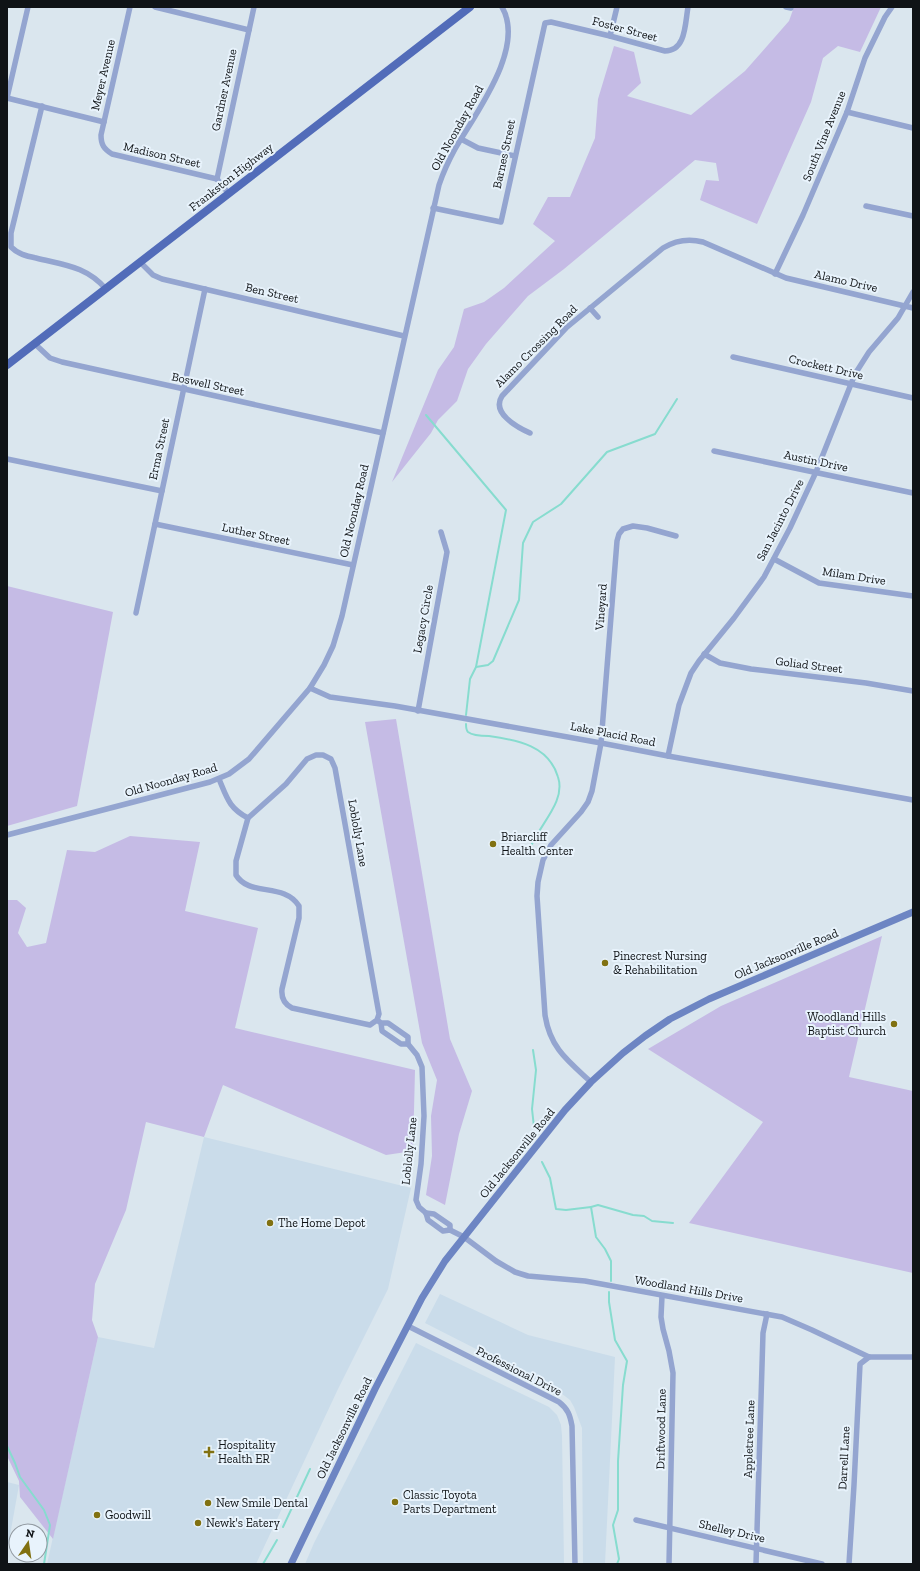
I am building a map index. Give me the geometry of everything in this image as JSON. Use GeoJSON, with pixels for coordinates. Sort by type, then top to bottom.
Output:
{"type":"FeatureCollection","features":[{"type":"Feature","properties":{"kind":"main road","name":"Frankston Highway"},"geometry":{"type":"LineString","coordinates":[[7,365],[470,7]]}},
{"type":"Feature","properties":{"kind":"main road","name":"Old Jacksonville Road"},"geometry":{"type":"LineString","coordinates":[[291,1564],[347,1446],[434,1276],[565,1110],[591,1082],[637,1042],[688,1009],[913,912]]}},
{"type":"Feature","properties":{"kind":"street"},"geometry":{"type":"LineString","coordinates":[[28,7],[7,98],[104,122]]}},
{"type":"Feature","properties":{"kind":"street","name":"Meyer Avenue"},"geometry":{"type":"LineString","coordinates":[[104,149],[101,142],[101,135],[130,7]]}},
{"type":"Feature","properties":{"kind":"street"},"geometry":{"type":"LineString","coordinates":[[156,7],[249,30]]}},
{"type":"Feature","properties":{"kind":"street","name":"Gardner Avenue"},"geometry":{"type":"LineString","coordinates":[[216,178],[254,7]]}},
{"type":"Feature","properties":{"kind":"street","name":"Old Noonday Road"},"geometry":{"type":"LineString","coordinates":[[7,835],[220,779],[236,770],[249,759],[310,688],[333,646],[342,616],[433,208],[442,176],[461,139],[485,102],[502,64],[508,40],[509,26],[502,7]]}},
{"type":"Feature","properties":{"kind":"street"},"geometry":{"type":"LineString","coordinates":[[610,36],[617,7]]}},
{"type":"Feature","properties":{"kind":"street","name":"Foster Street"},"geometry":{"type":"LineString","coordinates":[[545,23],[551,22],[664,51],[672,51],[680,44],[688,7]]}},
{"type":"Feature","properties":{"kind":"street","name":"South Vine Avenue"},"geometry":{"type":"LineString","coordinates":[[775,274],[796,230],[847,112],[865,58],[881,24],[892,7]]}},
{"type":"Feature","properties":{"kind":"street","name":"Barnes Street"},"geometry":{"type":"LineString","coordinates":[[433,208],[501,222],[545,23]]}},
{"type":"Feature","properties":{"kind":"street"},"geometry":{"type":"LineString","coordinates":[[42,106],[11,233],[11,247],[15,252],[26,256],[82,270],[95,277],[106,289]]}},
{"type":"Feature","properties":{"kind":"street"},"geometry":{"type":"LineString","coordinates":[[847,112],[913,128]]}},
{"type":"Feature","properties":{"kind":"street"},"geometry":{"type":"LineString","coordinates":[[461,139],[478,148],[515,156]]}},
{"type":"Feature","properties":{"kind":"street","name":"Madison Street"},"geometry":{"type":"LineString","coordinates":[[104,149],[112,154],[216,178]]}},
{"type":"Feature","properties":{"kind":"street"},"geometry":{"type":"LineString","coordinates":[[216,178],[229,194]]}},
{"type":"Feature","properties":{"kind":"street"},"geometry":{"type":"LineString","coordinates":[[866,206],[913,216]]}},
{"type":"Feature","properties":{"kind":"street","name":"Alamo Crossing Road"},"geometry":{"type":"LineString","coordinates":[[530,433],[515,426],[500,410],[500,400],[504,394],[563,331],[663,248],[674,242],[694,240],[707,244],[775,274]]}},
{"type":"Feature","properties":{"kind":"street","name":"Ben Street"},"geometry":{"type":"LineString","coordinates":[[140,262],[157,277],[404,336]]}},
{"type":"Feature","properties":{"kind":"street","name":"Alamo Drive"},"geometry":{"type":"LineString","coordinates":[[775,274],[792,280],[913,308]]}},
{"type":"Feature","properties":{"kind":"street","name":"Erma Street"},"geometry":{"type":"LineString","coordinates":[[136,613],[205,289]]}},
{"type":"Feature","properties":{"kind":"street","name":"San Jacinto Drive"},"geometry":{"type":"LineString","coordinates":[[668,756],[682,696],[691,673],[704,654],[758,586],[774,559],[816,472],[851,384],[866,356],[894,323],[906,306],[913,292]]}},
{"type":"Feature","properties":{"kind":"street","name":"Alamo Crossing Road"},"geometry":{"type":"LineString","coordinates":[[590,308],[598,316]]}},
{"type":"Feature","properties":{"kind":"street","name":"Boswell Street"},"geometry":{"type":"LineString","coordinates":[[35,344],[46,355],[54,360],[183,390],[383,433]]}},
{"type":"Feature","properties":{"kind":"street","name":"Crockett Drive"},"geometry":{"type":"LineString","coordinates":[[733,357],[913,398]]}},
{"type":"Feature","properties":{"kind":"street","name":"Austin Drive"},"geometry":{"type":"LineString","coordinates":[[714,451],[913,493]]}},
{"type":"Feature","properties":{"kind":"street"},"geometry":{"type":"LineString","coordinates":[[7,459],[162,491]]}},
{"type":"Feature","properties":{"kind":"street","name":"Luther Street"},"geometry":{"type":"LineString","coordinates":[[155,524],[353,565]]}},
{"type":"Feature","properties":{"kind":"street","name":"Vineyard"},"geometry":{"type":"LineString","coordinates":[[601,743],[612,621],[616,550],[619,534],[623,529],[633,526],[647,528],[676,536]]}},
{"type":"Feature","properties":{"kind":"street","name":"Legacy Circle"},"geometry":{"type":"LineString","coordinates":[[418,711],[447,552],[441,532]]}},
{"type":"Feature","properties":{"kind":"street","name":"Milam Drive"},"geometry":{"type":"LineString","coordinates":[[774,559],[819,583],[913,596]]}},
{"type":"Feature","properties":{"kind":"street","name":"Goliad Street"},"geometry":{"type":"LineString","coordinates":[[704,654],[720,663],[751,669],[913,690]]}},
{"type":"Feature","properties":{"kind":"street","name":"Lake Placid Road"},"geometry":{"type":"LineString","coordinates":[[310,688],[330,697],[601,743],[913,800]]}},
{"type":"Feature","properties":{"kind":"street"},"geometry":{"type":"LineString","coordinates":[[591,1082],[558,1050],[548,1029],[544,999],[537,890],[541,868],[547,852],[559,835],[581,812],[590,797],[601,743]]}},
{"type":"Feature","properties":{"kind":"street","name":"Loblolly Lane"},"geometry":{"type":"LineString","coordinates":[[248,818],[286,784],[311,756],[323,755],[334,762],[379,1014],[379,1022],[388,1023],[408,1037],[408,1044],[417,1055],[422,1067],[424,1122],[421,1164],[416,1200],[419,1207],[426,1213],[428,1220],[438,1228],[443,1231],[450,1230],[464,1237]]}},
{"type":"Feature","properties":{"kind":"street"},"geometry":{"type":"LineString","coordinates":[[220,779],[229,803],[238,812],[248,818],[236,861],[236,875],[245,885],[289,896],[296,903],[299,910],[299,918],[282,989],[284,1002],[292,1008],[364,1025],[379,1022],[382,1031],[401,1044],[408,1044]]}},
{"type":"Feature","properties":{"kind":"street","name":"Loblolly Lane"},"geometry":{"type":"LineString","coordinates":[[426,1213],[434,1214],[450,1225],[450,1230]]}},
{"type":"Feature","properties":{"kind":"street","name":"Woodland Hills Drive"},"geometry":{"type":"LineString","coordinates":[[464,1237],[496,1261],[515,1272],[528,1276],[585,1281],[782,1317],[869,1357],[913,1357]]}},
{"type":"Feature","properties":{"kind":"street","name":"Driftwood Lane"},"geometry":{"type":"LineString","coordinates":[[662,1296],[660,1317],[662,1329],[670,1351],[673,1373],[671,1529],[669,1564]]}},
{"type":"Feature","properties":{"kind":"street","name":"Appletree Lane"},"geometry":{"type":"LineString","coordinates":[[756,1564],[763,1333],[767,1314]]}},
{"type":"Feature","properties":{"kind":"street","name":"Professional Drive"},"geometry":{"type":"LineString","coordinates":[[408,1326],[565,1407],[572,1426],[575,1564]]}},
{"type":"Feature","properties":{"kind":"street","name":"Darrell Lane"},"geometry":{"type":"LineString","coordinates":[[849,1564],[860,1364],[869,1357]]}},
{"type":"Feature","properties":{"kind":"street","name":"Shelley Drive"},"geometry":{"type":"LineString","coordinates":[[636,1520],[822,1564]]}},
{"type":"Feature","properties":{"kind":"shaded area"},"geometry":{"type":"Polygon","coordinates":[[[794,7],[881,7],[860,52],[838,46],[823,58],[811,102],[757,224],[700,200],[706,180],[719,181],[716,163],[695,160],[564,269],[528,296],[486,344],[468,369],[457,401],[438,420],[431,433],[392,482],[438,370],[454,347],[464,309],[484,302],[504,288],[555,241],[533,224],[548,197],[570,197],[595,138],[598,99],[614,46],[634,52],[641,83],[627,96],[691,115],[745,71],[789,21],[794,7]]]}},
{"type":"Feature","properties":{"kind":"shaded area"},"geometry":{"type":"Polygon","coordinates":[[[7,586],[113,612],[77,806],[7,826],[7,586]]]}},
{"type":"Feature","properties":{"kind":"shaded area"},"geometry":{"type":"Polygon","coordinates":[[[396,719],[450,1039],[472,1091],[459,1134],[445,1205],[426,1195],[432,1156],[431,1116],[437,1080],[422,1043],[365,722],[396,719]]]}},
{"type":"Feature","properties":{"kind":"shaded area"},"geometry":{"type":"Polygon","coordinates":[[[130,836],[200,842],[185,911],[258,928],[235,1028],[415,1070],[413,1151],[386,1155],[223,1085],[204,1137],[146,1122],[126,1210],[95,1284],[92,1320],[98,1337],[53,1539],[48,1533],[48,1523],[40,1523],[20,1497],[19,1481],[7,1456],[7,900],[17,900],[26,908],[18,933],[27,947],[46,943],[67,850],[95,852],[130,836]]]}},
{"type":"Feature","properties":{"kind":"shaded area"},"geometry":{"type":"Polygon","coordinates":[[[882,936],[849,1077],[913,1091],[913,1273],[689,1223],[763,1122],[648,1049],[721,1006],[882,936]]]}},
{"type":"Feature","properties":{"kind":"shaded area"},"geometry":{"type":"Polygon","coordinates":[[[204,1137],[411,1188],[388,1289],[338,1389],[256,1564],[47,1564],[98,1337],[154,1348],[204,1137]]]}},
{"type":"Feature","properties":{"kind":"shaded area"},"geometry":{"type":"Polygon","coordinates":[[[440,1294],[528,1335],[615,1357],[605,1564],[583,1564],[582,1428],[570,1400],[557,1390],[425,1323],[440,1294]]]}},
{"type":"Feature","properties":{"kind":"shaded area"},"geometry":{"type":"Polygon","coordinates":[[[416,1343],[549,1407],[557,1415],[561,1425],[562,1436],[564,1564],[305,1564],[314,1543],[416,1343]]]}},
{"type":"Feature","properties":{"kind":"shaded area"},"geometry":{"type":"Polygon","coordinates":[[[7,1482],[19,1485],[12,1523],[8,1523],[7,1552],[7,1482]]]}},
{"type":"Feature","properties":{"kind":"waterway"},"geometry":{"type":"LineString","coordinates":[[476,667],[488,665],[493,661],[519,600],[523,543],[533,522],[561,504],[607,452],[655,434],[677,399]]}},
{"type":"Feature","properties":{"kind":"waterway"},"geometry":{"type":"LineString","coordinates":[[426,415],[506,510],[476,667],[470,679],[466,715]]}},
{"type":"Feature","properties":{"kind":"waterway"},"geometry":{"type":"LineString","coordinates":[[466,724],[467,731],[478,736],[489,736],[511,740],[531,746],[548,758],[554,767],[560,787],[558,797],[549,816],[536,835],[528,854]]}},
{"type":"Feature","properties":{"kind":"waterway"},"geometry":{"type":"LineString","coordinates":[[533,1050],[536,1070],[532,1109],[534,1127]]}},
{"type":"Feature","properties":{"kind":"waterway"},"geometry":{"type":"LineString","coordinates":[[542,1162],[550,1178],[556,1209],[566,1210],[591,1207],[596,1237],[605,1249],[611,1261],[611,1281]]}},
{"type":"Feature","properties":{"kind":"waterway"},"geometry":{"type":"LineString","coordinates":[[591,1207],[598,1205],[633,1215],[644,1216],[652,1221],[673,1223]]}},
{"type":"Feature","properties":{"kind":"waterway"},"geometry":{"type":"LineString","coordinates":[[609,1292],[609,1302],[615,1340],[627,1361],[623,1385],[618,1461],[618,1510],[613,1525],[619,1559],[617,1564]]}},
{"type":"Feature","properties":{"kind":"waterway"},"geometry":{"type":"LineString","coordinates":[[7,1446],[20,1477],[44,1510],[50,1525],[44,1564]]}},
{"type":"Feature","properties":{"kind":"waterway"},"geometry":{"type":"LineString","coordinates":[[283,1527],[310,1469]]}},
{"type":"Feature","properties":{"kind":"waterway"},"geometry":{"type":"LineString","coordinates":[[263,1564],[277,1540]]}},
{"type":"Feature","properties":{"kind":"place","name":"Briarcliff Health Center"},"geometry":{"type":"Point","coordinates":[493,844]}},
{"type":"Feature","properties":{"kind":"place","name":"Pinecrest Nursing & Rehabilitation"},"geometry":{"type":"Point","coordinates":[605,963]}},
{"type":"Feature","properties":{"kind":"place","name":"Woodland Hills Baptist Church"},"geometry":{"type":"Point","coordinates":[894,1024]}},
{"type":"Feature","properties":{"kind":"place","name":"The Home Depot"},"geometry":{"type":"Point","coordinates":[270,1223]}},
{"type":"Feature","properties":{"kind":"place","name":"Hospitality Health ER"},"geometry":{"type":"Point","coordinates":[209,1452]}},
{"type":"Feature","properties":{"kind":"place","name":"Classic Toyota Parts Department"},"geometry":{"type":"Point","coordinates":[395,1502]}},
{"type":"Feature","properties":{"kind":"place","name":"New Smile Dental"},"geometry":{"type":"Point","coordinates":[208,1503]}},
{"type":"Feature","properties":{"kind":"place","name":"Goodwill"},"geometry":{"type":"Point","coordinates":[97,1515]}},
{"type":"Feature","properties":{"kind":"place","name":"Newk's Eatery"},"geometry":{"type":"Point","coordinates":[198,1523]}}]}
